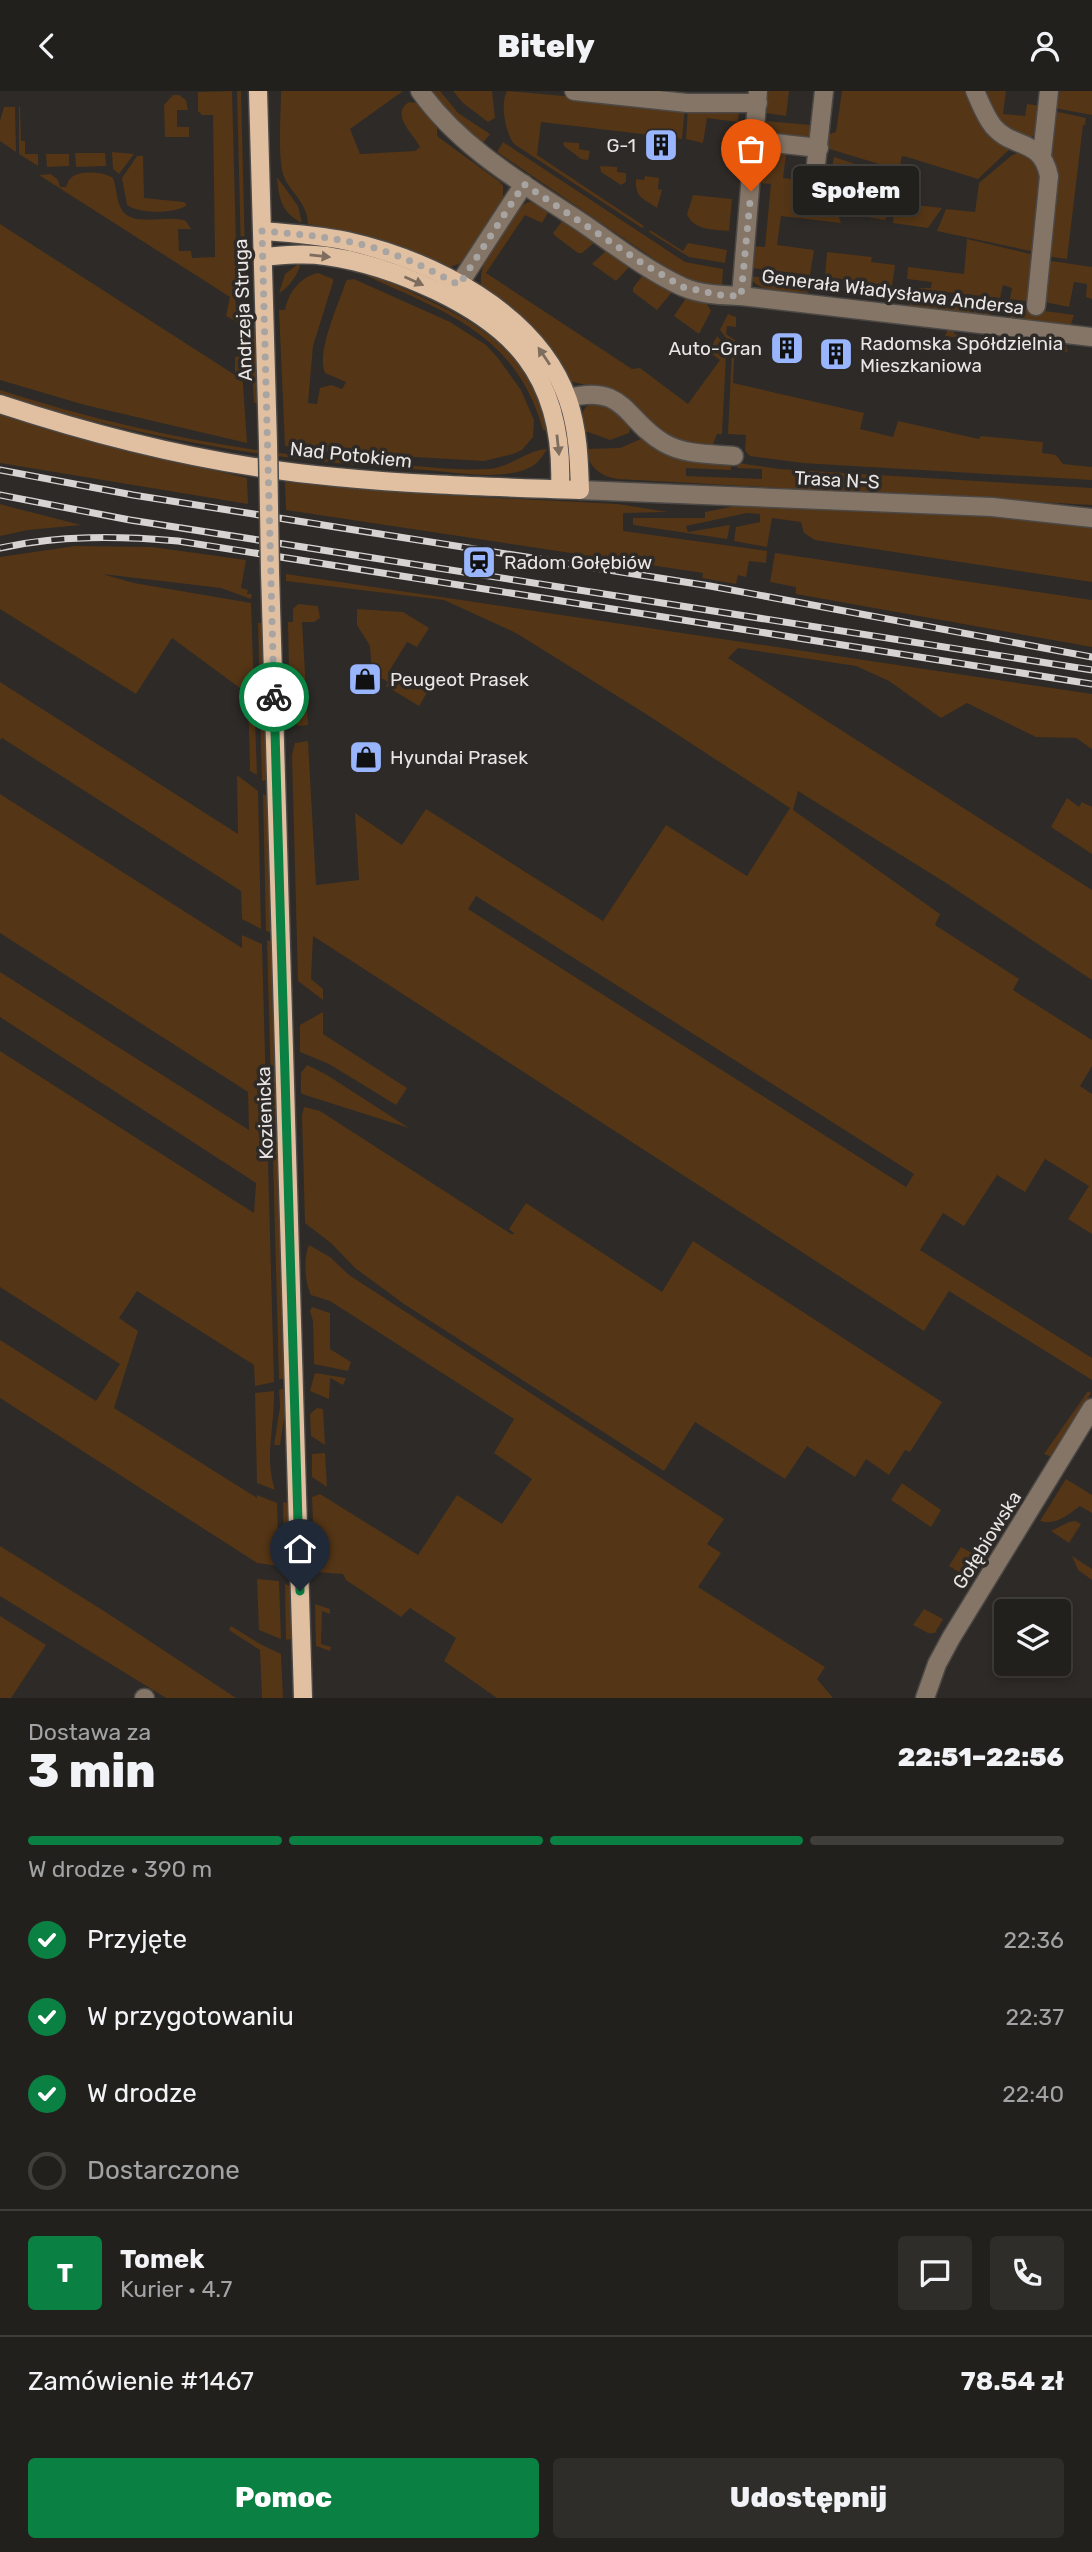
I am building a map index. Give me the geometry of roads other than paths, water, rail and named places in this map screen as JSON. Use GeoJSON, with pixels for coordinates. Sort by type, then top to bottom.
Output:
{"type":"FeatureCollection","features":[{"type":"Feature","properties":{"kind":"main road","name":"Andrzeja Struga"},"geometry":{"type":"LineString","coordinates":[[258,91],[270,527]]}},
{"type":"Feature","properties":{"kind":"main road"},"geometry":{"type":"LineString","coordinates":[[262,231],[316,236],[395,255],[454,291],[497,327],[527,359],[552,409],[558,441],[560,489]]}},
{"type":"Feature","properties":{"kind":"main road"},"geometry":{"type":"LineString","coordinates":[[262,257],[303,254],[356,261],[496,306],[518,324],[549,361],[568,398],[578,441],[580,490]]}},
{"type":"Feature","properties":{"kind":"main road","name":"Nad Potokiem"},"geometry":{"type":"LineString","coordinates":[[0,404],[72,428],[215,460],[346,478],[421,484],[580,490]]}},
{"type":"Feature","properties":{"kind":"main road","name":"Kozienicka"},"geometry":{"type":"LineString","coordinates":[[270,527],[303,1698]]}},
{"type":"Feature","properties":{"kind":"street","name":"Generała Władysława Andersa"},"geometry":{"type":"LineString","coordinates":[[420,91],[445,123],[524,184],[642,263],[683,287],[719,295],[1092,337]]}},
{"type":"Feature","properties":{"kind":"street"},"geometry":{"type":"LineString","coordinates":[[574,91],[687,103],[758,97],[741,296]]}},
{"type":"Feature","properties":{"kind":"street"},"geometry":{"type":"LineString","coordinates":[[815,173],[824,91]]}},
{"type":"Feature","properties":{"kind":"street"},"geometry":{"type":"LineString","coordinates":[[975,91],[993,127],[1042,155]]}},
{"type":"Feature","properties":{"kind":"street"},"geometry":{"type":"LineString","coordinates":[[1036,306],[1048,176],[1042,155],[1049,91]]}},
{"type":"Feature","properties":{"kind":"street"},"geometry":{"type":"LineString","coordinates":[[756,141],[819,148]]}},
{"type":"Feature","properties":{"kind":"street"},"geometry":{"type":"LineString","coordinates":[[454,291],[524,184]]}},
{"type":"Feature","properties":{"kind":"street"},"geometry":{"type":"LineString","coordinates":[[568,398],[582,394],[602,395],[623,405],[648,431],[670,446],[686,452],[734,456]]}},
{"type":"Feature","properties":{"kind":"street","name":"Trasa N-S"},"geometry":{"type":"LineString","coordinates":[[580,490],[992,507],[1092,518]]}},
{"type":"Feature","properties":{"kind":"street","name":"Gołębiowska"},"geometry":{"type":"LineString","coordinates":[[925,1698],[937,1664],[951,1638],[1092,1408]]}},
{"type":"Feature","properties":{"kind":"railway"},"geometry":{"type":"LineString","coordinates":[[0,470],[133,495],[710,586],[1092,657]]}},
{"type":"Feature","properties":{"kind":"railway"},"geometry":{"type":"LineString","coordinates":[[0,495],[130,520],[1092,670]]}},
{"type":"Feature","properties":{"kind":"railway"},"geometry":{"type":"LineString","coordinates":[[0,548],[89,538],[178,541],[1092,684]]}},
{"type":"Feature","properties":{"kind":"place","name":"G-1"},"geometry":{"type":"Point","coordinates":[661,145]}},
{"type":"Feature","properties":{"kind":"place","name":"Społem"},"geometry":{"type":"Point","coordinates":[751,191]}},
{"type":"Feature","properties":{"kind":"place","name":"Auto-Gran"},"geometry":{"type":"Point","coordinates":[787,348]}},
{"type":"Feature","properties":{"kind":"place","name":"Radomska Spółdzielnia Mieszkaniowa"},"geometry":{"type":"Point","coordinates":[836,354]}},
{"type":"Feature","properties":{"kind":"place","name":"Radom Gołębiów"},"geometry":{"type":"Point","coordinates":[479,562]}},
{"type":"Feature","properties":{"kind":"place","name":"Peugeot Prasek"},"geometry":{"type":"Point","coordinates":[365,679]}},
{"type":"Feature","properties":{"kind":"place","name":"Hyundai Prasek"},"geometry":{"type":"Point","coordinates":[366,757]}}]}
